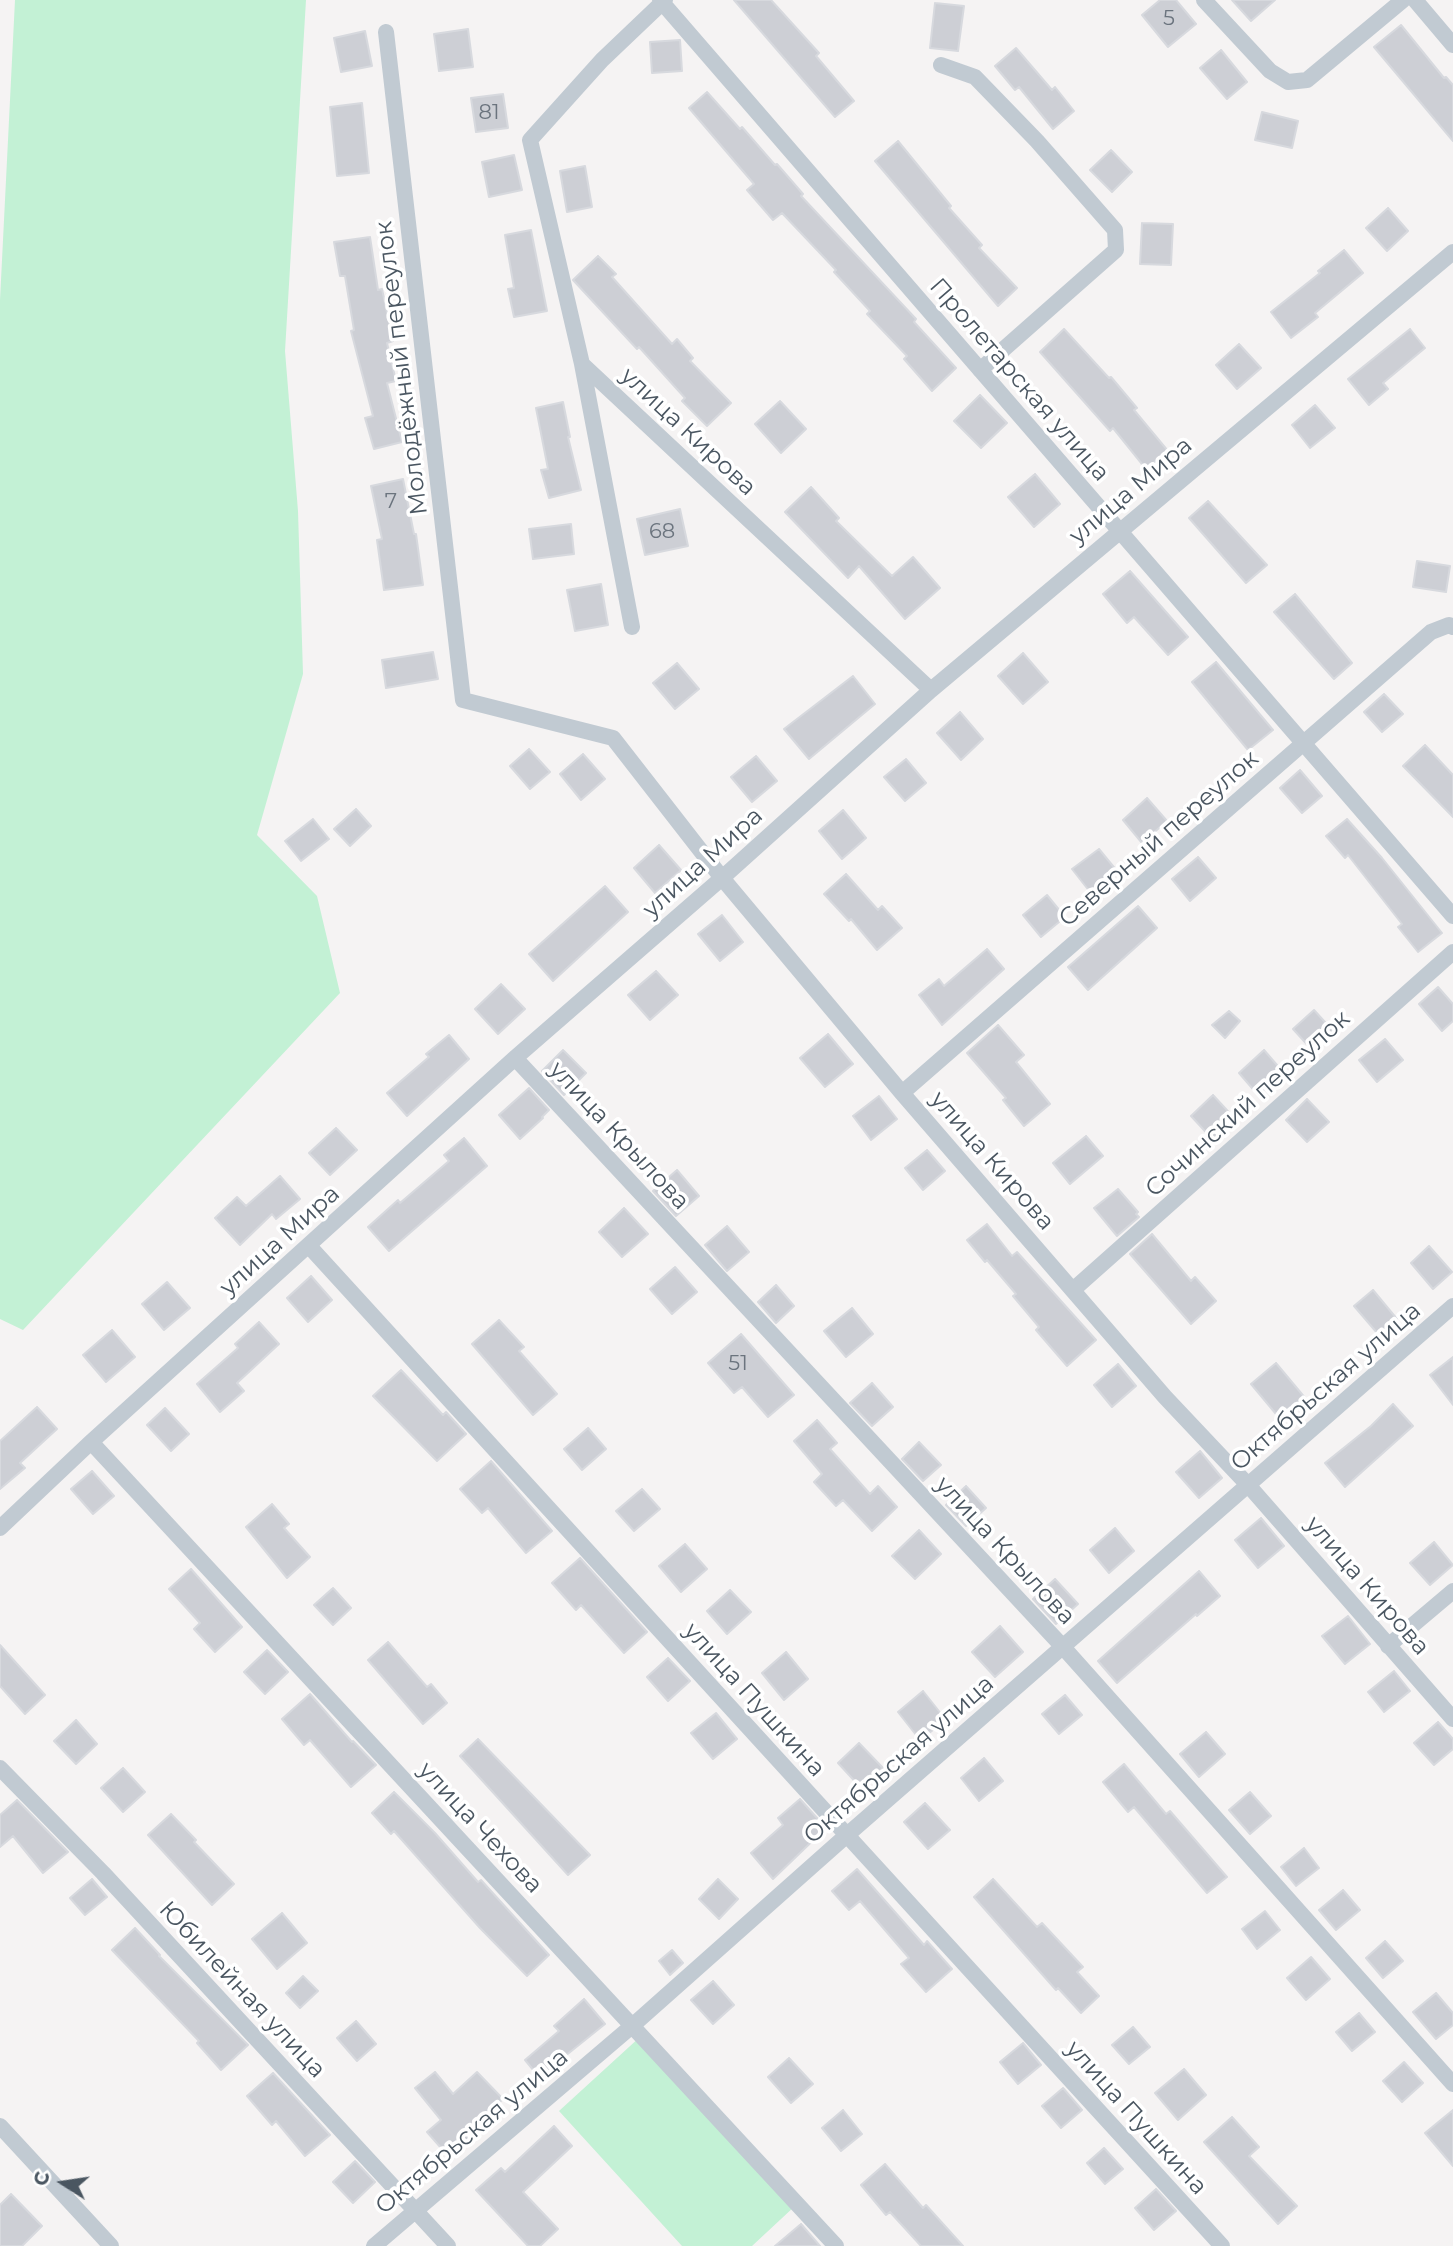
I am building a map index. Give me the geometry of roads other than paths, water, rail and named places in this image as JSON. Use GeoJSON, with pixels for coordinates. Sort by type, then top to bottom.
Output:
{"type":"FeatureCollection","features":[{"type":"Feature","properties":{"kind":"street"},"geometry":{"type":"LineString","coordinates":[[1204,0],[1270,71],[1288,82],[1307,79],[1403,0]]}},
{"type":"Feature","properties":{"kind":"street"},"geometry":{"type":"LineString","coordinates":[[1415,0],[1453,45]]}},
{"type":"Feature","properties":{"kind":"street"},"geometry":{"type":"LineString","coordinates":[[632,627],[582,364],[530,140],[602,60],[663,1]]}},
{"type":"Feature","properties":{"kind":"street","name":"Пролетарская улица"},"geometry":{"type":"LineString","coordinates":[[663,1],[1453,916]]}},
{"type":"Feature","properties":{"kind":"street","name":"Молодёжный переулок"},"geometry":{"type":"LineString","coordinates":[[386,32],[463,700]]}},
{"type":"Feature","properties":{"kind":"street"},"geometry":{"type":"LineString","coordinates":[[942,65],[975,77],[1037,141],[1115,230],[1116,250],[980,370]]}},
{"type":"Feature","properties":{"kind":"street","name":"улица Мира"},"geometry":{"type":"LineString","coordinates":[[0,1528],[91,1442],[515,1058],[722,878],[930,690],[1453,252]]}},
{"type":"Feature","properties":{"kind":"street","name":"улица Кирова"},"geometry":{"type":"LineString","coordinates":[[582,364],[930,690]]}},
{"type":"Feature","properties":{"kind":"street","name":"Северный переулок"},"geometry":{"type":"LineString","coordinates":[[902,1093],[1431,632],[1451,626]]}},
{"type":"Feature","properties":{"kind":"street","name":"улица Кирова"},"geometry":{"type":"LineString","coordinates":[[463,700],[613,738],[722,878],[902,1093],[1165,1397],[1249,1486],[1453,1719]]}},
{"type":"Feature","properties":{"kind":"street","name":"Сочинский переулок"},"geometry":{"type":"LineString","coordinates":[[1074,1289],[1453,952]]}},
{"type":"Feature","properties":{"kind":"street","name":"улица Крылова"},"geometry":{"type":"LineString","coordinates":[[515,1058],[1063,1647],[1453,2084]]}},
{"type":"Feature","properties":{"kind":"street","name":"улица Пушкина"},"geometry":{"type":"LineString","coordinates":[[309,1246],[1222,2246]]}},
{"type":"Feature","properties":{"kind":"street","name":"Октябрьская улица"},"geometry":{"type":"LineString","coordinates":[[374,2246],[632,2026],[1453,1307]]}},
{"type":"Feature","properties":{"kind":"street","name":"улица Чехова"},"geometry":{"type":"LineString","coordinates":[[91,1442],[836,2246]]}},
{"type":"Feature","properties":{"kind":"street"},"geometry":{"type":"LineString","coordinates":[[1388,1646],[1453,1591]]}},
{"type":"Feature","properties":{"kind":"street","name":"Юбилейная улица"},"geometry":{"type":"LineString","coordinates":[[0,1768],[103,1873],[449,2246]]}},
{"type":"Feature","properties":{"kind":"street"},"geometry":{"type":"LineString","coordinates":[[0,2126],[111,2246]]}}]}
